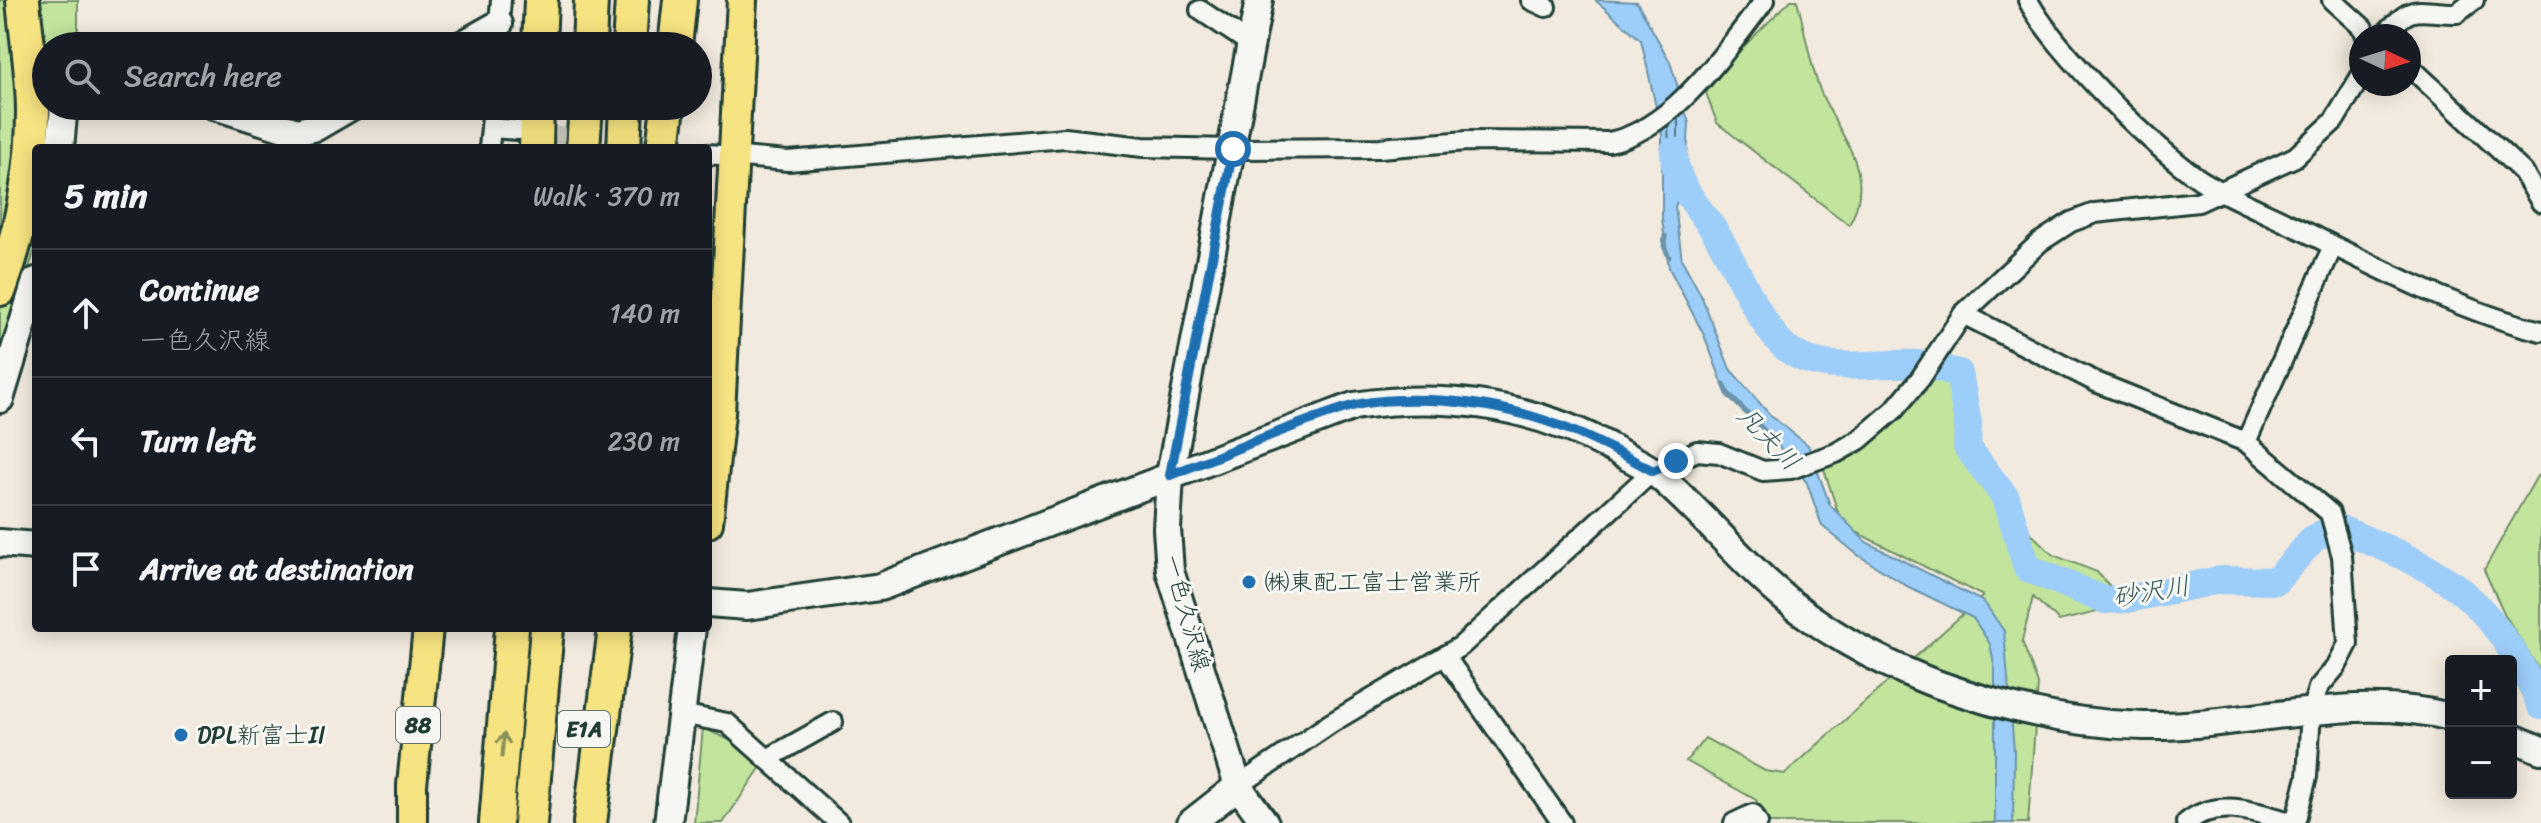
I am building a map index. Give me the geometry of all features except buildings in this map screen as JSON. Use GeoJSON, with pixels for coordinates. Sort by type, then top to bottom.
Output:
{"type":"FeatureCollection","features":[{"type":"Feature","properties":{"kind":"highway"},"geometry":{"type":"LineString","coordinates":[[23,0],[32,98]]}},
{"type":"Feature","properties":{"kind":"highway"},"geometry":{"type":"LineString","coordinates":[[540,32],[541,0]]}},
{"type":"Feature","properties":{"kind":"highway"},"geometry":{"type":"LineString","coordinates":[[590,32],[591,0]]}},
{"type":"Feature","properties":{"kind":"highway"},"geometry":{"type":"LineString","coordinates":[[630,32],[632,0]]}},
{"type":"Feature","properties":{"kind":"highway"},"geometry":{"type":"LineString","coordinates":[[677,32],[680,0]]}},
{"type":"Feature","properties":{"kind":"highway"},"geometry":{"type":"LineString","coordinates":[[0,289],[19,233],[30,171],[32,120]]}},
{"type":"Feature","properties":{"kind":"highway"},"geometry":{"type":"LineString","coordinates":[[583,144],[585,120]]}},
{"type":"Feature","properties":{"kind":"highway"},"geometry":{"type":"LineString","coordinates":[[624,144],[625,120]]}},
{"type":"Feature","properties":{"kind":"highway"},"geometry":{"type":"LineString","coordinates":[[663,144],[666,120]]}},
{"type":"Feature","properties":{"kind":"highway","name":"E1A"},"geometry":{"type":"LineString","coordinates":[[530,823],[547,632]]}},
{"type":"Feature","properties":{"kind":"highway"},"geometry":{"type":"LineString","coordinates":[[590,823],[603,632]]}},
{"type":"Feature","properties":{"kind":"highway","name":"E1A"},"geometry":{"type":"LineString","coordinates":[[576,823],[603,632]]}},
{"type":"Feature","properties":{"kind":"highway"},"geometry":{"type":"LineString","coordinates":[[496,823],[511,644]]}},
{"type":"Feature","properties":{"kind":"main road"},"geometry":{"type":"LineString","coordinates":[[712,486],[720,413],[720,156],[742,0]]}},
{"type":"Feature","properties":{"kind":"main road","name":"88"},"geometry":{"type":"LineString","coordinates":[[412,823],[412,785],[428,632]]}},
{"type":"Feature","properties":{"kind":"street","name":"一色久沢線"},"geometry":{"type":"LineString","coordinates":[[1259,0],[1170,475],[1167,529],[1170,571],[1238,786],[1265,823]]}},
{"type":"Feature","properties":{"kind":"street"},"geometry":{"type":"LineString","coordinates":[[720,156],[788,161],[839,159],[1065,138],[1143,147],[1233,149],[1380,148],[1467,141],[1609,142],[1630,138],[1681,101],[1765,0]]}},
{"type":"Feature","properties":{"kind":"street"},"geometry":{"type":"LineString","coordinates":[[2028,0],[2059,46],[2178,163],[2222,191],[2333,246],[2508,323],[2541,331]]}},
{"type":"Feature","properties":{"kind":"street"},"geometry":{"type":"LineString","coordinates":[[2332,0],[2359,24]]}},
{"type":"Feature","properties":{"kind":"street"},"geometry":{"type":"LineString","coordinates":[[2394,24],[2404,13],[2415,9],[2457,13],[2474,0]]}},
{"type":"Feature","properties":{"kind":"street"},"geometry":{"type":"LineString","coordinates":[[1200,10],[1251,44]]}},
{"type":"Feature","properties":{"kind":"street"},"geometry":{"type":"LineString","coordinates":[[2421,77],[2523,172],[2541,202]]}},
{"type":"Feature","properties":{"kind":"street"},"geometry":{"type":"LineString","coordinates":[[1191,823],[1238,786],[1331,723],[1461,646],[1653,471],[1697,451],[1719,453],[1763,471],[1791,469],[1816,461],[1859,440],[1894,410],[1920,379],[1963,314],[2040,242],[2071,222],[2095,213],[2198,202],[2295,157],[2334,121],[2349,96]]}},
{"type":"Feature","properties":{"kind":"street"},"geometry":{"type":"LineString","coordinates":[[60,144],[63,120]]}},
{"type":"Feature","properties":{"kind":"street"},"geometry":{"type":"LineString","coordinates":[[259,120],[297,132],[328,120]]}},
{"type":"Feature","properties":{"kind":"street"},"geometry":{"type":"LineString","coordinates":[[489,144],[492,120]]}},
{"type":"Feature","properties":{"kind":"street"},"geometry":{"type":"LineString","coordinates":[[491,128],[531,128]]}},
{"type":"Feature","properties":{"kind":"street"},"geometry":{"type":"LineString","coordinates":[[2246,442],[2333,246]]}},
{"type":"Feature","properties":{"kind":"street"},"geometry":{"type":"LineString","coordinates":[[0,399],[32,294]]}},
{"type":"Feature","properties":{"kind":"street"},"geometry":{"type":"LineString","coordinates":[[1963,314],[2096,382],[2246,442],[2330,513],[2340,540],[2348,644],[2336,667],[2318,688],[2311,711],[2307,777],[2293,823],[2241,809],[2203,811],[2186,823]]}},
{"type":"Feature","properties":{"kind":"street"},"geometry":{"type":"LineString","coordinates":[[712,603],[747,606],[880,587],[1354,406],[1398,399],[1492,405],[1531,414],[1576,430],[1653,471],[1801,611],[1883,660],[1928,680],[2019,710],[2130,725],[2311,711],[2397,708],[2445,716]]}},
{"type":"Feature","properties":{"kind":"street"},"geometry":{"type":"LineString","coordinates":[[0,543],[32,546]]}},
{"type":"Feature","properties":{"kind":"street"},"geometry":{"type":"LineString","coordinates":[[668,823],[691,632]]}},
{"type":"Feature","properties":{"kind":"street"},"geometry":{"type":"LineString","coordinates":[[1445,656],[1562,823]]}},
{"type":"Feature","properties":{"kind":"street"},"geometry":{"type":"LineString","coordinates":[[681,714],[727,723],[839,823]]}},
{"type":"Feature","properties":{"kind":"street"},"geometry":{"type":"LineString","coordinates":[[767,759],[833,722]]}},
{"type":"Feature","properties":{"kind":"street"},"geometry":{"type":"LineString","coordinates":[[2517,740],[2541,750]]}},
{"type":"Feature","properties":{"kind":"street"},"geometry":{"type":"LineString","coordinates":[[1734,823],[1753,814],[1758,823]]}},
{"type":"Feature","properties":{"kind":"green space"},"geometry":{"type":"Polygon","coordinates":[[[0,0],[78,0],[78,32],[32,32],[32,120],[61,120],[40,144],[32,144],[32,259],[0,352],[0,0]]]}},
{"type":"Feature","properties":{"kind":"green space"},"geometry":{"type":"Polygon","coordinates":[[[1791,0],[1797,0],[1822,95],[1854,158],[1860,190],[1849,225],[1717,123],[1706,93],[1738,52],[1791,0]]]}},
{"type":"Feature","properties":{"kind":"green space"},"geometry":{"type":"Polygon","coordinates":[[[1941,374],[1966,387],[1957,429],[1985,480],[2007,510],[2053,555],[2097,572],[2127,605],[2059,621],[2033,597],[2022,641],[2038,684],[2028,823],[1766,823],[1756,800],[1686,761],[1705,738],[1765,771],[1785,774],[1983,596],[1842,525],[1824,469],[1941,374]]]}},
{"type":"Feature","properties":{"kind":"green space"},"geometry":{"type":"Polygon","coordinates":[[[2541,474],[2541,673],[2505,615],[2484,570],[2537,476],[2541,474]]]}},
{"type":"Feature","properties":{"kind":"green space"},"geometry":{"type":"Polygon","coordinates":[[[703,728],[741,745],[763,764],[723,823],[694,823],[703,728]]]}},
{"type":"Feature","properties":{"kind":"water"},"geometry":{"type":"Polygon","coordinates":[[[1595,0],[1637,2],[1670,62],[1689,123],[1686,175],[1675,207],[1682,260],[1701,295],[1730,369],[1771,416],[1808,445],[1830,505],[1866,542],[1984,602],[2004,631],[2014,751],[2013,823],[1995,823],[1995,670],[1990,644],[1973,618],[1907,586],[1858,555],[1822,526],[1807,483],[1774,440],[1724,387],[1704,335],[1669,268],[1662,219],[1662,134],[1641,40],[1595,0]]]}},
{"type":"Feature","properties":{"kind":"waterway","name":"砂沢川"},"geometry":{"type":"LineString","coordinates":[[1674,151],[1678,175],[1684,187],[1720,240],[1761,317],[1778,340],[1792,352],[1825,364],[1918,364],[1959,373],[1968,423],[1967,447],[2006,498],[2027,568],[2104,600],[2127,599],[2220,580],[2276,581],[2314,538],[2336,527],[2428,569],[2470,599],[2506,641],[2541,706]]}},
{"type":"Feature","properties":{"kind":"waterway","name":"凡夫川"},"geometry":{"type":"LineString","coordinates":[[1665,236],[1664,246],[1669,257]]}},
{"type":"Feature","properties":{"kind":"waterway","name":"凡夫川"},"geometry":{"type":"LineString","coordinates":[[1724,384],[1729,396],[1778,444]]}},
{"type":"Feature","properties":{"kind":"tunnel"},"geometry":{"type":"LineString","coordinates":[[529,132],[625,144]]}},
{"type":"Feature","properties":{"kind":"place","name":"㈱東配工富士営業所"},"geometry":{"type":"Point","coordinates":[1249,582]}},
{"type":"Feature","properties":{"kind":"place","name":"DPL新富士II"},"geometry":{"type":"Point","coordinates":[181,735]}},
{"type":"Feature","properties":{"kind":"route"},"geometry":{"type":"LineString","coordinates":[[1233,149],[1216,222],[1170,475],[1354,406],[1398,399],[1492,405],[1531,414],[1576,430],[1653,471],[1676,461]]}}]}
